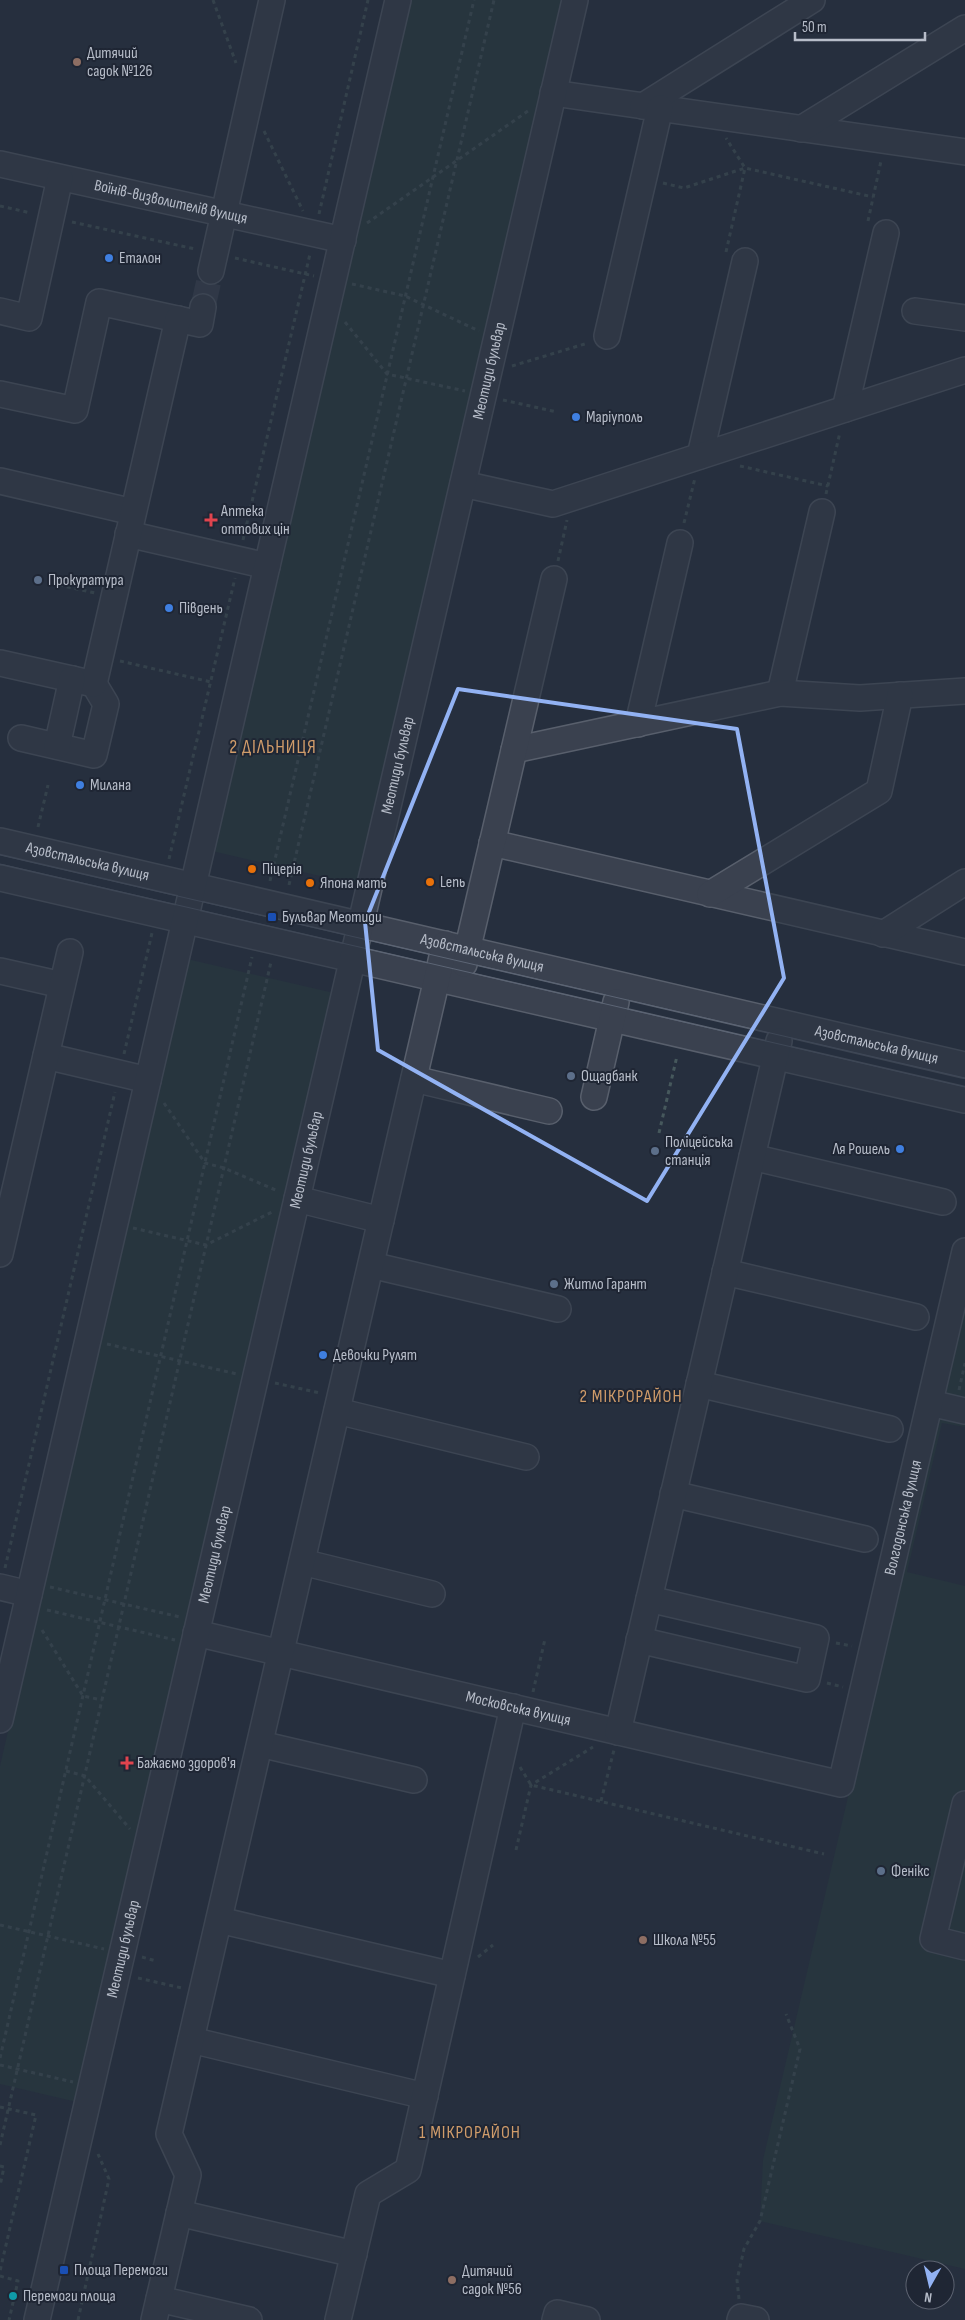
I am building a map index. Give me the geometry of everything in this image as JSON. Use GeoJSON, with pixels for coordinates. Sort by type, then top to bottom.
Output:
{"type":"FeatureCollection","features":[{"type":"Feature","properties":{"kind":"street"},"geometry":{"type":"LineString","coordinates":[[213,262],[272,0]]}},
{"type":"Feature","properties":{"kind":"street"},"geometry":{"type":"LineString","coordinates":[[0,1720],[398,0]]}},
{"type":"Feature","properties":{"kind":"street","name":"Меотиди бульвар"},"geometry":{"type":"LineString","coordinates":[[37,2320],[575,0]]}},
{"type":"Feature","properties":{"kind":"street"},"geometry":{"type":"LineString","coordinates":[[607,336],[651,107],[812,0]]}},
{"type":"Feature","properties":{"kind":"street"},"geometry":{"type":"LineString","coordinates":[[801,129],[965,28]]}},
{"type":"Feature","properties":{"kind":"street"},"geometry":{"type":"LineString","coordinates":[[553,93],[965,152]]}},
{"type":"Feature","properties":{"kind":"street","name":"Воїнів-визволителів вулиця"},"geometry":{"type":"LineString","coordinates":[[0,164],[343,240]]}},
{"type":"Feature","properties":{"kind":"street"},"geometry":{"type":"LineString","coordinates":[[0,311],[29,318],[60,178]]}},
{"type":"Feature","properties":{"kind":"street"},"geometry":{"type":"LineString","coordinates":[[846,409],[876,231]]}},
{"type":"Feature","properties":{"kind":"street"},"geometry":{"type":"LineString","coordinates":[[700,456],[735,259]]}},
{"type":"Feature","properties":{"kind":"street"},"geometry":{"type":"LineString","coordinates":[[0,394],[75,410],[99,302],[200,324],[203,307]]}},
{"type":"Feature","properties":{"kind":"street"},"geometry":{"type":"LineString","coordinates":[[915,311],[965,318]]}},
{"type":"Feature","properties":{"kind":"street"},"geometry":{"type":"LineString","coordinates":[[57,746],[83,682],[100,656],[178,319]]}},
{"type":"Feature","properties":{"kind":"street"},"geometry":{"type":"LineString","coordinates":[[463,484],[553,504],[965,370]]}},
{"type":"Feature","properties":{"kind":"street"},"geometry":{"type":"LineString","coordinates":[[0,481],[239,559],[267,566]]}},
{"type":"Feature","properties":{"kind":"street"},"geometry":{"type":"LineString","coordinates":[[780,693],[822,512]]}},
{"type":"Feature","properties":{"kind":"street"},"geometry":{"type":"LineString","coordinates":[[638,724],[680,543]]}},
{"type":"Feature","properties":{"kind":"street"},"geometry":{"type":"LineString","coordinates":[[249,2320],[157,2309],[188,2175],[169,2134],[414,1079],[448,981],[456,947],[492,843],[554,579]]}},
{"type":"Feature","properties":{"kind":"street"},"geometry":{"type":"LineString","coordinates":[[0,663],[83,682],[106,704],[94,755],[21,738]]}},
{"type":"Feature","properties":{"kind":"street"},"geometry":{"type":"LineString","coordinates":[[514,750],[780,693],[860,698],[965,691]]}},
{"type":"Feature","properties":{"kind":"street"},"geometry":{"type":"LineString","coordinates":[[710,894],[879,791],[900,695]]}},
{"type":"Feature","properties":{"kind":"street","name":"Азовстальська вулиця"},"geometry":{"type":"LineString","coordinates":[[0,841],[965,1065]]}},
{"type":"Feature","properties":{"kind":"street"},"geometry":{"type":"LineString","coordinates":[[492,843],[965,952]]}},
{"type":"Feature","properties":{"kind":"street"},"geometry":{"type":"LineString","coordinates":[[0,878],[965,1100]]}},
{"type":"Feature","properties":{"kind":"street"},"geometry":{"type":"LineString","coordinates":[[884,934],[965,882]]}},
{"type":"Feature","properties":{"kind":"street"},"geometry":{"type":"LineString","coordinates":[[0,1254],[70,952]]}},
{"type":"Feature","properties":{"kind":"street"},"geometry":{"type":"LineString","coordinates":[[0,970],[62,985]]}},
{"type":"Feature","properties":{"kind":"street"},"geometry":{"type":"LineString","coordinates":[[594,1097],[620,985]]}},
{"type":"Feature","properties":{"kind":"street"},"geometry":{"type":"LineString","coordinates":[[618,1732],[783,1023]]}},
{"type":"Feature","properties":{"kind":"street"},"geometry":{"type":"LineString","coordinates":[[46,1056],[148,1080]]}},
{"type":"Feature","properties":{"kind":"street"},"geometry":{"type":"LineString","coordinates":[[414,1079],[548,1111]]}},
{"type":"Feature","properties":{"kind":"street"},"geometry":{"type":"LineString","coordinates":[[752,1157],[944,1202]]}},
{"type":"Feature","properties":{"kind":"street"},"geometry":{"type":"LineString","coordinates":[[297,1199],[381,1220]]}},
{"type":"Feature","properties":{"kind":"street","name":"Волгодонська вулиця"},"geometry":{"type":"LineString","coordinates":[[841,1784],[965,1251]]}},
{"type":"Feature","properties":{"kind":"street"},"geometry":{"type":"LineString","coordinates":[[371,1265],[558,1309]]}},
{"type":"Feature","properties":{"kind":"street"},"geometry":{"type":"LineString","coordinates":[[725,1272],[916,1317]]}},
{"type":"Feature","properties":{"kind":"street"},"geometry":{"type":"LineString","coordinates":[[699,1384],[890,1429]]}},
{"type":"Feature","properties":{"kind":"street"},"geometry":{"type":"LineString","coordinates":[[930,1403],[960,1410]]}},
{"type":"Feature","properties":{"kind":"street"},"geometry":{"type":"LineString","coordinates":[[337,1411],[526,1457]]}},
{"type":"Feature","properties":{"kind":"street"},"geometry":{"type":"LineString","coordinates":[[673,1494],[865,1539]]}},
{"type":"Feature","properties":{"kind":"street"},"geometry":{"type":"LineString","coordinates":[[302,1562],[432,1594]]}},
{"type":"Feature","properties":{"kind":"street"},"geometry":{"type":"LineString","coordinates":[[0,1587],[29,1594]]}},
{"type":"Feature","properties":{"kind":"street"},"geometry":{"type":"LineString","coordinates":[[639,1640],[807,1679],[816,1638],[649,1599]]}},
{"type":"Feature","properties":{"kind":"street","name":"Московська вулиця"},"geometry":{"type":"LineString","coordinates":[[197,1633],[841,1784]]}},
{"type":"Feature","properties":{"kind":"street"},"geometry":{"type":"LineString","coordinates":[[338,2320],[368,2194],[408,2170],[452,1975],[520,1709]]}},
{"type":"Feature","properties":{"kind":"street"},"geometry":{"type":"LineString","coordinates":[[260,1744],[414,1780]]}},
{"type":"Feature","properties":{"kind":"street"},"geometry":{"type":"LineString","coordinates":[[965,1804],[933,1939],[965,1947]]}},
{"type":"Feature","properties":{"kind":"street"},"geometry":{"type":"LineString","coordinates":[[219,1920],[452,1975]]}},
{"type":"Feature","properties":{"kind":"street"},"geometry":{"type":"LineString","coordinates":[[191,2040],[424,2096]]}},
{"type":"Feature","properties":{"kind":"street"},"geometry":{"type":"LineString","coordinates":[[179,2213],[354,2254]]}},
{"type":"Feature","properties":{"kind":"street"},"geometry":{"type":"LineString","coordinates":[[555,2320],[557,2313],[587,2320]]}},
{"type":"Feature","properties":{"kind":"street"},"geometry":{"type":"LineString","coordinates":[[740,2320],[741,2317],[756,2320]]}},
{"type":"Feature","properties":{"kind":"path"},"geometry":{"type":"LineString","coordinates":[[214,0],[236,64]]}},
{"type":"Feature","properties":{"kind":"path"},"geometry":{"type":"LineString","coordinates":[[314,234],[368,0]]}},
{"type":"Feature","properties":{"kind":"path"},"geometry":{"type":"LineString","coordinates":[[270,881],[474,0]]}},
{"type":"Feature","properties":{"kind":"path"},"geometry":{"type":"LineString","coordinates":[[289,886],[494,0]]}},
{"type":"Feature","properties":{"kind":"path"},"geometry":{"type":"LineString","coordinates":[[433,178],[553,93]]}},
{"type":"Feature","properties":{"kind":"path"},"geometry":{"type":"LineString","coordinates":[[249,100],[314,234]]}},
{"type":"Feature","properties":{"kind":"path"},"geometry":{"type":"LineString","coordinates":[[713,116],[745,168],[735,259]]}},
{"type":"Feature","properties":{"kind":"path"},"geometry":{"type":"LineString","coordinates":[[876,231],[873,197],[886,141]]}},
{"type":"Feature","properties":{"kind":"path"},"geometry":{"type":"LineString","coordinates":[[684,188],[745,168],[873,197]]}},
{"type":"Feature","properties":{"kind":"path"},"geometry":{"type":"LineString","coordinates":[[0,206],[52,217],[213,262],[305,274],[170,858]]}},
{"type":"Feature","properties":{"kind":"path"},"geometry":{"type":"LineString","coordinates":[[334,280],[405,296],[496,340]]}},
{"type":"Feature","properties":{"kind":"path"},"geometry":{"type":"LineString","coordinates":[[512,366],[607,336]]}},
{"type":"Feature","properties":{"kind":"path"},"geometry":{"type":"LineString","coordinates":[[387,374],[557,412]]}},
{"type":"Feature","properties":{"kind":"path"},"geometry":{"type":"LineString","coordinates":[[822,512],[846,409]]}},
{"type":"Feature","properties":{"kind":"path"},"geometry":{"type":"LineString","coordinates":[[680,543],[700,456]]}},
{"type":"Feature","properties":{"kind":"path"},"geometry":{"type":"LineString","coordinates":[[737,465],[828,486]]}},
{"type":"Feature","properties":{"kind":"path"},"geometry":{"type":"LineString","coordinates":[[554,579],[572,498]]}},
{"type":"Feature","properties":{"kind":"path"},"geometry":{"type":"LineString","coordinates":[[59,585],[114,597]]}},
{"type":"Feature","properties":{"kind":"path"},"geometry":{"type":"LineString","coordinates":[[100,656],[211,682]]}},
{"type":"Feature","properties":{"kind":"path"},"geometry":{"type":"LineString","coordinates":[[38,828],[48,785]]}},
{"type":"Feature","properties":{"kind":"path"},"geometry":{"type":"LineString","coordinates":[[0,1587],[152,934]]}},
{"type":"Feature","properties":{"kind":"path"},"geometry":{"type":"LineString","coordinates":[[0,2058],[252,957]]}},
{"type":"Feature","properties":{"kind":"path"},"geometry":{"type":"LineString","coordinates":[[0,2145],[271,962]]}},
{"type":"Feature","properties":{"kind":"path"},"geometry":{"type":"LineString","coordinates":[[659,1133],[677,1056]]}},
{"type":"Feature","properties":{"kind":"path"},"geometry":{"type":"LineString","coordinates":[[148,1080],[205,1163],[224,1168],[297,1199]]}},
{"type":"Feature","properties":{"kind":"path"},"geometry":{"type":"LineString","coordinates":[[187,1241],[206,1245],[297,1199]]}},
{"type":"Feature","properties":{"kind":"path"},"geometry":{"type":"LineString","coordinates":[[161,1356],[180,1361]]}},
{"type":"Feature","properties":{"kind":"path"},"geometry":{"type":"LineString","coordinates":[[960,1410],[965,1363]]}},
{"type":"Feature","properties":{"kind":"path"},"geometry":{"type":"LineString","coordinates":[[29,1594],[105,1600],[124,1604],[197,1633]]}},
{"type":"Feature","properties":{"kind":"path"},"geometry":{"type":"LineString","coordinates":[[29,1594],[100,1623],[119,1627],[197,1633]]}},
{"type":"Feature","properties":{"kind":"path"},"geometry":{"type":"LineString","coordinates":[[29,1594],[83,1696]]}},
{"type":"Feature","properties":{"kind":"path"},"geometry":{"type":"LineString","coordinates":[[816,1638],[872,1651]]}},
{"type":"Feature","properties":{"kind":"path"},"geometry":{"type":"LineString","coordinates":[[520,1709],[545,1639]]}},
{"type":"Feature","properties":{"kind":"path"},"geometry":{"type":"LineString","coordinates":[[807,1679],[862,1692]]}},
{"type":"Feature","properties":{"kind":"path"},"geometry":{"type":"LineString","coordinates":[[83,1696],[102,1700]]}},
{"type":"Feature","properties":{"kind":"path"},"geometry":{"type":"LineString","coordinates":[[516,1850],[531,1785],[618,1732]]}},
{"type":"Feature","properties":{"kind":"path"},"geometry":{"type":"LineString","coordinates":[[601,1801],[618,1732]]}},
{"type":"Feature","properties":{"kind":"path"},"geometry":{"type":"LineString","coordinates":[[66,1772],[85,1776],[147,1848]]}},
{"type":"Feature","properties":{"kind":"path"},"geometry":{"type":"LineString","coordinates":[[531,1785],[824,1854]]}},
{"type":"Feature","properties":{"kind":"path"},"geometry":{"type":"LineString","coordinates":[[0,1924],[156,1961]]}},
{"type":"Feature","properties":{"kind":"path"},"geometry":{"type":"LineString","coordinates":[[138,1978],[202,1993]]}},
{"type":"Feature","properties":{"kind":"path"},"geometry":{"type":"LineString","coordinates":[[737,2280],[744,2249],[760,2221],[800,2049],[786,2014]]}},
{"type":"Feature","properties":{"kind":"path"},"geometry":{"type":"LineString","coordinates":[[0,2065],[92,2086]]}},
{"type":"Feature","properties":{"kind":"path"},"geometry":{"type":"LineString","coordinates":[[0,2107],[36,2115],[0,2271]]}},
{"type":"Feature","properties":{"kind":"path"},"geometry":{"type":"LineString","coordinates":[[78,2320],[109,2179],[98,2154]]}},
{"type":"Feature","properties":{"kind":"path"},"geometry":{"type":"LineString","coordinates":[[0,2166],[4,2167],[0,2186]]}},
{"type":"Feature","properties":{"kind":"path"},"geometry":{"type":"LineString","coordinates":[[0,2276],[18,2281],[9,2320]]}},
{"type":"Feature","properties":{"kind":"highlighted area"},"geometry":{"type":"Polygon","coordinates":[[[458,689],[737,729],[784,978],[647,1201],[378,1050],[365,922],[458,689]]]}},
{"type":"Feature","properties":{"kind":"green space"},"geometry":{"type":"Polygon","coordinates":[[[409,0],[564,0],[359,885],[212,851],[409,0]]]}},
{"type":"Feature","properties":{"kind":"green space"},"geometry":{"type":"Polygon","coordinates":[[[187,959],[334,993],[77,2102],[0,2084],[0,1766],[187,959]]]}},
{"type":"Feature","properties":{"kind":"green space"},"geometry":{"type":"Polygon","coordinates":[[[965,1297],[965,1427],[942,1423],[907,1572],[965,1586],[965,2269],[955,2267],[955,2260],[927,2260],[760,2221],[763,2160],[965,1297]]]}},
{"type":"Feature","properties":{"kind":"tunnel"},"geometry":{"type":"LineString","coordinates":[[203,307],[211,271]]}},
{"type":"Feature","properties":{"kind":"tram line"},"geometry":{"type":"LineString","coordinates":[[0,855],[965,1078]]}},
{"type":"Feature","properties":{"kind":"tram line"},"geometry":{"type":"LineString","coordinates":[[0,864],[965,1087]]}},
{"type":"Feature","properties":{"kind":"place","name":"Дитячий садок №126"},"geometry":{"type":"Point","coordinates":[77,62]}},
{"type":"Feature","properties":{"kind":"place","name":"Еталон"},"geometry":{"type":"Point","coordinates":[109,258]}},
{"type":"Feature","properties":{"kind":"place","name":"Маріуполь"},"geometry":{"type":"Point","coordinates":[576,417]}},
{"type":"Feature","properties":{"kind":"place","name":"Аптека оптових цін"},"geometry":{"type":"Point","coordinates":[211,520]}},
{"type":"Feature","properties":{"kind":"place","name":"Прокуратура"},"geometry":{"type":"Point","coordinates":[38,580]}},
{"type":"Feature","properties":{"kind":"place","name":"Південь"},"geometry":{"type":"Point","coordinates":[169,608]}},
{"type":"Feature","properties":{"kind":"place","name":"Милана"},"geometry":{"type":"Point","coordinates":[80,785]}},
{"type":"Feature","properties":{"kind":"place","name":"Піцерія"},"geometry":{"type":"Point","coordinates":[252,869]}},
{"type":"Feature","properties":{"kind":"place","name":"Lenь"},"geometry":{"type":"Point","coordinates":[430,882]}},
{"type":"Feature","properties":{"kind":"place","name":"Япона мать"},"geometry":{"type":"Point","coordinates":[310,883]}},
{"type":"Feature","properties":{"kind":"place","name":"Бульвар Меотиди"},"geometry":{"type":"Point","coordinates":[272,917]}},
{"type":"Feature","properties":{"kind":"place","name":"Ощадбанк"},"geometry":{"type":"Point","coordinates":[571,1076]}},
{"type":"Feature","properties":{"kind":"place","name":"Ля Рошель"},"geometry":{"type":"Point","coordinates":[900,1149]}},
{"type":"Feature","properties":{"kind":"place","name":"Поліцейська станція"},"geometry":{"type":"Point","coordinates":[655,1151]}},
{"type":"Feature","properties":{"kind":"place","name":"Житло Гарант"},"geometry":{"type":"Point","coordinates":[554,1284]}},
{"type":"Feature","properties":{"kind":"place","name":"Девочки Рулят"},"geometry":{"type":"Point","coordinates":[323,1355]}},
{"type":"Feature","properties":{"kind":"place","name":"Бажаємо здоров'я"},"geometry":{"type":"Point","coordinates":[127,1763]}},
{"type":"Feature","properties":{"kind":"place","name":"Фенікс"},"geometry":{"type":"Point","coordinates":[881,1871]}},
{"type":"Feature","properties":{"kind":"place","name":"Школа №55"},"geometry":{"type":"Point","coordinates":[643,1940]}},
{"type":"Feature","properties":{"kind":"place","name":"Площа Перемоги"},"geometry":{"type":"Point","coordinates":[64,2270]}},
{"type":"Feature","properties":{"kind":"place","name":"Дитячий садок №56"},"geometry":{"type":"Point","coordinates":[452,2280]}},
{"type":"Feature","properties":{"kind":"place","name":"Перемоги площа"},"geometry":{"type":"Point","coordinates":[13,2296]}},
{"type":"Feature","properties":{"kind":"district","name":"2 ДІЛЬНИЦЯ"},"geometry":{"type":"Point","coordinates":[273,747]}},
{"type":"Feature","properties":{"kind":"district","name":"2 МІКРОРАЙОН"},"geometry":{"type":"Point","coordinates":[631,1396]}},
{"type":"Feature","properties":{"kind":"district","name":"1 МІКРОРАЙОН"},"geometry":{"type":"Point","coordinates":[470,2132]}}]}
